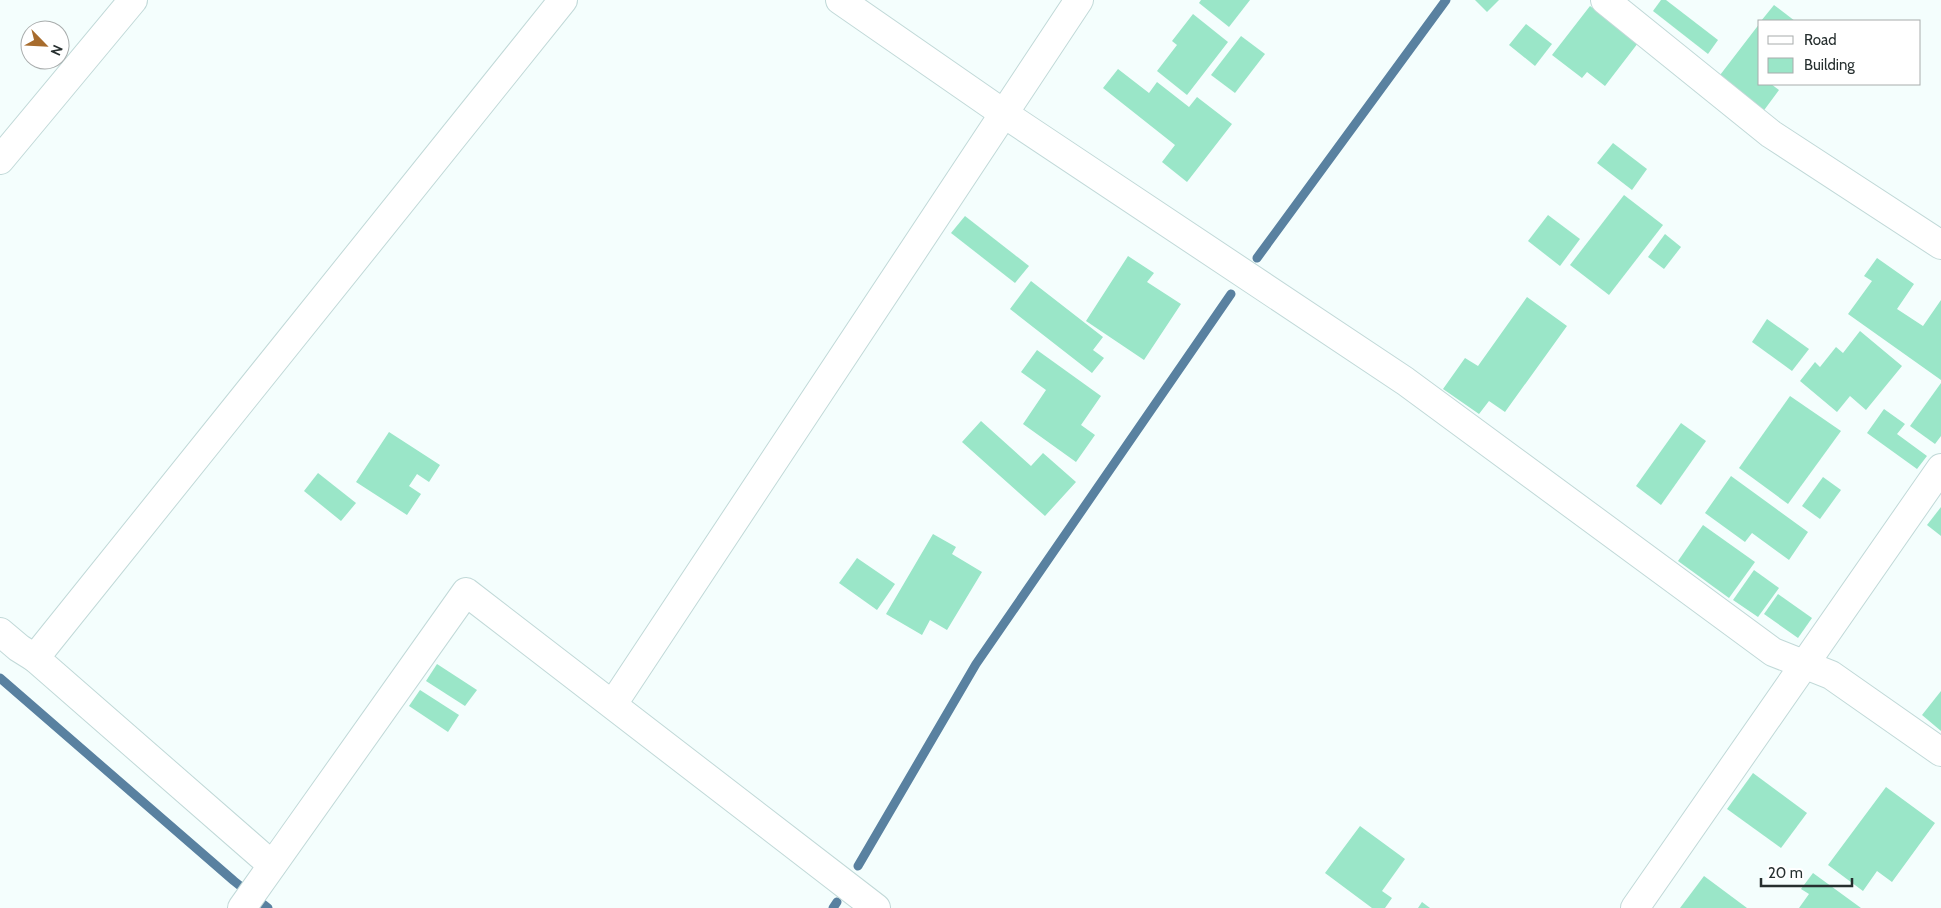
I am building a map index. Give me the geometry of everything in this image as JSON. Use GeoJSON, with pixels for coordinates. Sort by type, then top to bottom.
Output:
{"type":"FeatureCollection","features":[{"type":"Feature","properties":{"kind":"street"},"geometry":{"type":"LineString","coordinates":[[0,160],[133,0]]}},
{"type":"Feature","properties":{"kind":"street"},"geometry":{"type":"LineString","coordinates":[[35,658],[563,0]]}},
{"type":"Feature","properties":{"kind":"street"},"geometry":{"type":"LineString","coordinates":[[840,0],[1003,113],[1405,381],[1773,652],[1831,675],[1941,752]]}},
{"type":"Feature","properties":{"kind":"street"},"geometry":{"type":"LineString","coordinates":[[613,704],[1079,0]]}},
{"type":"Feature","properties":{"kind":"street"},"geometry":{"type":"LineString","coordinates":[[1605,0],[1770,134],[1941,245]]}},
{"type":"Feature","properties":{"kind":"street"},"geometry":{"type":"LineString","coordinates":[[1635,908],[1941,468]]}},
{"type":"Feature","properties":{"kind":"street"},"geometry":{"type":"LineString","coordinates":[[247,900],[466,592],[876,908]]}},
{"type":"Feature","properties":{"kind":"street"},"geometry":{"type":"LineString","coordinates":[[0,632],[19,648],[35,658],[272,865]]}},
{"type":"Feature","properties":{"kind":"building"},"geometry":{"type":"Polygon","coordinates":[[[1201,0],[1250,0],[1229,27],[1199,3],[1201,0]]]}},
{"type":"Feature","properties":{"kind":"building"},"geometry":{"type":"Polygon","coordinates":[[[1475,0],[1499,0],[1487,12],[1475,0]]]}},
{"type":"Feature","properties":{"kind":"building"},"geometry":{"type":"Polygon","coordinates":[[[1661,0],[1666,0],[1718,40],[1708,54],[1653,11],[1661,0]]]}},
{"type":"Feature","properties":{"kind":"building"},"geometry":{"type":"Polygon","coordinates":[[[1774,5],[1794,20],[1762,20],[1774,5]]]}},
{"type":"Feature","properties":{"kind":"building"},"geometry":{"type":"Polygon","coordinates":[[[1590,6],[1638,43],[1605,86],[1587,72],[1582,78],[1552,55],[1590,6]]]}},
{"type":"Feature","properties":{"kind":"building"},"geometry":{"type":"Polygon","coordinates":[[[1193,14],[1228,42],[1187,95],[1157,71],[1177,45],[1172,41],[1193,14]]]}},
{"type":"Feature","properties":{"kind":"building"},"geometry":{"type":"Polygon","coordinates":[[[1526,24],[1552,44],[1535,66],[1509,45],[1526,24]]]}},
{"type":"Feature","properties":{"kind":"building"},"geometry":{"type":"Polygon","coordinates":[[[1758,26],[1758,85],[1772,85],[1779,90],[1762,113],[1717,79],[1758,26]]]}},
{"type":"Feature","properties":{"kind":"building"},"geometry":{"type":"Polygon","coordinates":[[[1241,36],[1265,54],[1235,93],[1211,75],[1241,36]]]}},
{"type":"Feature","properties":{"kind":"building"},"geometry":{"type":"Polygon","coordinates":[[[1118,69],[1149,93],[1157,82],[1189,107],[1197,97],[1232,124],[1187,182],[1162,162],[1175,145],[1103,88],[1118,69]]]}},
{"type":"Feature","properties":{"kind":"building"},"geometry":{"type":"Polygon","coordinates":[[[1613,143],[1647,169],[1632,190],[1597,163],[1613,143]]]}},
{"type":"Feature","properties":{"kind":"building"},"geometry":{"type":"Polygon","coordinates":[[[1624,195],[1663,225],[1609,295],[1570,265],[1624,195]]]}},
{"type":"Feature","properties":{"kind":"building"},"geometry":{"type":"Polygon","coordinates":[[[1548,215],[1580,239],[1560,266],[1528,241],[1548,215]]]}},
{"type":"Feature","properties":{"kind":"building"},"geometry":{"type":"Polygon","coordinates":[[[965,216],[1029,266],[1015,283],[951,233],[965,216]]]}},
{"type":"Feature","properties":{"kind":"building"},"geometry":{"type":"Polygon","coordinates":[[[1665,234],[1681,247],[1664,269],[1648,257],[1665,234]]]}},
{"type":"Feature","properties":{"kind":"building"},"geometry":{"type":"Polygon","coordinates":[[[1128,256],[1154,273],[1147,282],[1181,304],[1144,360],[1086,321],[1128,256]]]}},
{"type":"Feature","properties":{"kind":"building"},"geometry":{"type":"Polygon","coordinates":[[[1877,258],[1914,284],[1897,309],[1923,326],[1941,300],[1941,380],[1848,314],[1872,281],[1864,276],[1877,258]]]}},
{"type":"Feature","properties":{"kind":"building"},"geometry":{"type":"Polygon","coordinates":[[[1031,281],[1103,337],[1093,350],[1104,358],[1092,373],[1010,309],[1031,281]]]}},
{"type":"Feature","properties":{"kind":"building"},"geometry":{"type":"Polygon","coordinates":[[[1527,297],[1567,326],[1505,412],[1489,401],[1479,414],[1443,389],[1465,358],[1478,366],[1527,297]]]}},
{"type":"Feature","properties":{"kind":"building"},"geometry":{"type":"Polygon","coordinates":[[[1767,319],[1809,349],[1792,371],[1752,342],[1767,319]]]}},
{"type":"Feature","properties":{"kind":"building"},"geometry":{"type":"Polygon","coordinates":[[[1860,331],[1902,366],[1866,410],[1850,396],[1837,412],[1800,381],[1815,362],[1820,367],[1836,347],[1843,353],[1860,331]]]}},
{"type":"Feature","properties":{"kind":"building"},"geometry":{"type":"Polygon","coordinates":[[[1037,350],[1101,396],[1081,425],[1095,435],[1076,462],[1023,424],[1046,390],[1021,372],[1037,350]]]}},
{"type":"Feature","properties":{"kind":"building"},"geometry":{"type":"Polygon","coordinates":[[[1941,383],[1941,436],[1935,444],[1910,426],[1941,383]]]}},
{"type":"Feature","properties":{"kind":"building"},"geometry":{"type":"Polygon","coordinates":[[[1790,396],[1841,431],[1788,504],[1739,468],[1790,396]]]}},
{"type":"Feature","properties":{"kind":"building"},"geometry":{"type":"Polygon","coordinates":[[[1884,409],[1905,424],[1897,434],[1927,456],[1917,469],[1867,433],[1884,409]]]}},
{"type":"Feature","properties":{"kind":"building"},"geometry":{"type":"Polygon","coordinates":[[[981,421],[1031,466],[1043,453],[1076,482],[1045,516],[962,442],[981,421]]]}},
{"type":"Feature","properties":{"kind":"building"},"geometry":{"type":"Polygon","coordinates":[[[1681,423],[1706,441],[1661,505],[1636,486],[1681,423]]]}},
{"type":"Feature","properties":{"kind":"building"},"geometry":{"type":"Polygon","coordinates":[[[389,432],[440,465],[429,482],[417,474],[409,486],[421,494],[407,515],[356,482],[389,432]]]}},
{"type":"Feature","properties":{"kind":"building"},"geometry":{"type":"Polygon","coordinates":[[[318,473],[356,503],[341,521],[304,491],[318,473]]]}},
{"type":"Feature","properties":{"kind":"building"},"geometry":{"type":"Polygon","coordinates":[[[1731,476],[1808,532],[1789,560],[1752,533],[1745,542],[1705,513],[1731,476]]]}},
{"type":"Feature","properties":{"kind":"building"},"geometry":{"type":"Polygon","coordinates":[[[1823,477],[1841,490],[1820,519],[1802,506],[1823,477]]]}},
{"type":"Feature","properties":{"kind":"building"},"geometry":{"type":"Polygon","coordinates":[[[1941,507],[1941,536],[1927,525],[1941,507]]]}},
{"type":"Feature","properties":{"kind":"building"},"geometry":{"type":"Polygon","coordinates":[[[1703,525],[1755,562],[1729,598],[1678,561],[1703,525]]]}},
{"type":"Feature","properties":{"kind":"building"},"geometry":{"type":"Polygon","coordinates":[[[933,534],[956,547],[952,554],[982,572],[947,630],[930,620],[922,635],[886,614],[933,534]]]}},
{"type":"Feature","properties":{"kind":"building"},"geometry":{"type":"Polygon","coordinates":[[[857,558],[895,584],[877,610],[839,583],[857,558]]]}},
{"type":"Feature","properties":{"kind":"building"},"geometry":{"type":"Polygon","coordinates":[[[1754,570],[1779,588],[1758,617],[1733,600],[1754,570]]]}},
{"type":"Feature","properties":{"kind":"building"},"geometry":{"type":"Polygon","coordinates":[[[1778,594],[1812,618],[1798,638],[1764,614],[1778,594]]]}},
{"type":"Feature","properties":{"kind":"building"},"geometry":{"type":"Polygon","coordinates":[[[437,664],[477,690],[465,706],[426,681],[437,664]]]}},
{"type":"Feature","properties":{"kind":"building"},"geometry":{"type":"Polygon","coordinates":[[[420,690],[459,715],[448,732],[409,706],[420,690]]]}},
{"type":"Feature","properties":{"kind":"building"},"geometry":{"type":"Polygon","coordinates":[[[1941,691],[1941,731],[1922,715],[1941,691]]]}},
{"type":"Feature","properties":{"kind":"building"},"geometry":{"type":"Polygon","coordinates":[[[1753,773],[1807,813],[1781,848],[1727,809],[1753,773]]]}},
{"type":"Feature","properties":{"kind":"building"},"geometry":{"type":"Polygon","coordinates":[[[1886,787],[1935,823],[1892,882],[1877,871],[1863,891],[1828,865],[1886,787]]]}},
{"type":"Feature","properties":{"kind":"building"},"geometry":{"type":"Polygon","coordinates":[[[1360,826],[1405,859],[1382,891],[1392,898],[1385,908],[1372,908],[1325,873],[1360,826]]]}},
{"type":"Feature","properties":{"kind":"building"},"geometry":{"type":"Polygon","coordinates":[[[1813,873],[1861,908],[1799,908],[1809,894],[1801,889],[1813,873]]]}},
{"type":"Feature","properties":{"kind":"building"},"geometry":{"type":"Polygon","coordinates":[[[1704,876],[1747,908],[1680,908],[1704,876]]]}},
{"type":"Feature","properties":{"kind":"building"},"geometry":{"type":"Polygon","coordinates":[[[1422,902],[1430,908],[1418,908],[1422,902]]]}},
{"type":"Feature","properties":{"kind":"waterway"},"geometry":{"type":"LineString","coordinates":[[1257,258],[1446,0]]}},
{"type":"Feature","properties":{"kind":"waterway"},"geometry":{"type":"LineString","coordinates":[[858,866],[976,664],[1231,294]]}},
{"type":"Feature","properties":{"kind":"waterway"},"geometry":{"type":"LineString","coordinates":[[0,678],[234,881],[268,908]]}},
{"type":"Feature","properties":{"kind":"waterway"},"geometry":{"type":"LineString","coordinates":[[833,908],[837,902]]}}]}
